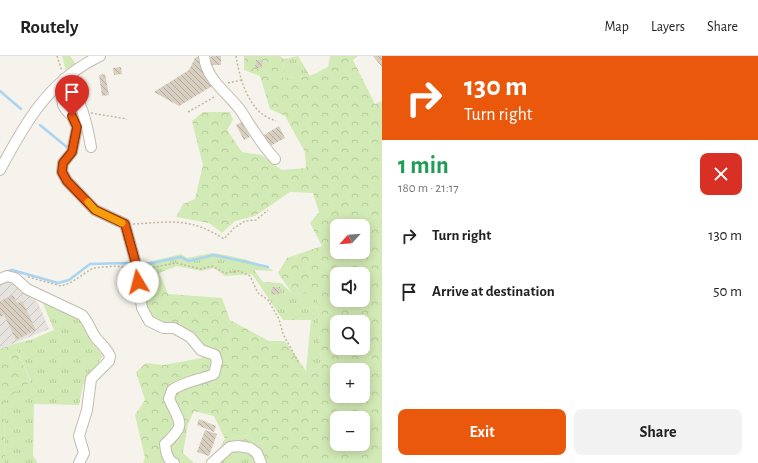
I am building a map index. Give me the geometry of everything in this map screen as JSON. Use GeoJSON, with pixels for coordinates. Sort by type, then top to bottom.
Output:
{"type":"FeatureCollection","features":[{"type":"Feature","properties":{"kind":"street"},"geometry":{"type":"LineString","coordinates":[[0,170],[22,130],[38,106],[64,79],[100,56]]}},
{"type":"Feature","properties":{"kind":"street"},"geometry":{"type":"LineString","coordinates":[[204,56],[205,62],[220,88],[240,110],[262,145],[275,159]]}},
{"type":"Feature","properties":{"kind":"street"},"geometry":{"type":"LineString","coordinates":[[64,79],[70,85],[87,123],[91,147]]}},
{"type":"Feature","properties":{"kind":"street"},"geometry":{"type":"LineString","coordinates":[[64,79],[61,90],[63,105],[72,116],[77,127],[72,152],[63,163],[62,172],[67,181],[95,210],[125,224],[137,267],[142,308],[149,321],[163,328],[174,328],[190,337],[201,350],[215,355],[217,362],[214,374],[203,379],[180,385],[172,390],[170,399],[181,424],[179,431],[165,444],[166,453],[170,461],[174,463]]}},
{"type":"Feature","properties":{"kind":"street"},"geometry":{"type":"LineString","coordinates":[[0,279],[7,276],[15,278],[27,289],[82,315],[89,322],[95,336],[108,351],[110,356],[108,361],[92,379],[87,410],[79,436],[84,453],[79,463]]}},
{"type":"Feature","properties":{"kind":"street"},"geometry":{"type":"LineString","coordinates":[[212,463],[230,447],[238,446],[250,448],[258,453],[261,463]]}},
{"type":"Feature","properties":{"kind":"path"},"geometry":{"type":"LineString","coordinates":[[56,56],[64,79]]}},
{"type":"Feature","properties":{"kind":"path"},"geometry":{"type":"LineString","coordinates":[[236,56],[242,80],[258,109],[262,114],[276,121]]}},
{"type":"Feature","properties":{"kind":"path"},"geometry":{"type":"LineString","coordinates":[[188,112],[220,88],[242,80]]}},
{"type":"Feature","properties":{"kind":"path"},"geometry":{"type":"LineString","coordinates":[[82,111],[127,119]]}},
{"type":"Feature","properties":{"kind":"path"},"geometry":{"type":"LineString","coordinates":[[125,224],[185,222],[210,230],[224,239],[234,228],[245,221],[256,220],[268,210]]}},
{"type":"Feature","properties":{"kind":"path"},"geometry":{"type":"LineString","coordinates":[[23,276],[61,286],[70,283],[93,268],[117,266],[137,267],[146,270],[176,263],[201,269],[212,266],[225,273],[239,271],[250,276],[258,293],[268,300],[279,318],[283,334],[299,363]]}},
{"type":"Feature","properties":{"kind":"shaded area"},"geometry":{"type":"Polygon","coordinates":[[[9,280],[38,303],[49,329],[0,349],[0,283],[9,280]]]}},
{"type":"Feature","properties":{"kind":"green space"},"geometry":{"type":"Polygon","coordinates":[[[62,56],[70,56],[76,64],[66,71],[62,56]]]}},
{"type":"Feature","properties":{"kind":"green space"},"geometry":{"type":"Polygon","coordinates":[[[244,56],[280,56],[284,59],[283,78],[310,76],[328,67],[330,56],[358,56],[353,60],[375,104],[382,101],[382,463],[261,463],[263,459],[249,435],[225,439],[214,416],[194,411],[188,424],[163,444],[168,463],[143,463],[145,458],[135,415],[145,400],[136,372],[146,363],[163,365],[202,358],[203,348],[193,335],[176,323],[159,324],[146,309],[141,274],[159,273],[168,294],[222,298],[230,320],[269,341],[285,341],[306,371],[321,367],[317,294],[292,293],[278,273],[287,258],[322,246],[310,223],[319,212],[313,193],[290,192],[255,216],[235,221],[222,233],[209,223],[176,217],[183,204],[195,199],[203,165],[192,121],[203,112],[230,112],[233,120],[227,130],[242,152],[261,155],[282,170],[306,168],[305,152],[285,116],[270,109],[260,76],[244,70],[244,56]]]}},
{"type":"Feature","properties":{"kind":"green space"},"geometry":{"type":"Polygon","coordinates":[[[298,56],[310,76],[283,78],[284,59],[298,56]]]}},
{"type":"Feature","properties":{"kind":"green space"},"geometry":{"type":"Polygon","coordinates":[[[212,253],[236,257],[274,271],[254,270],[263,282],[281,283],[292,293],[317,294],[321,367],[306,371],[311,320],[283,320],[252,274],[225,276],[214,268],[201,271],[177,266],[159,273],[141,274],[140,264],[181,254],[187,258],[212,253]]]}},
{"type":"Feature","properties":{"kind":"green space"},"geometry":{"type":"Polygon","coordinates":[[[42,301],[80,321],[91,341],[103,356],[83,385],[79,405],[34,404],[33,456],[38,463],[5,463],[4,400],[31,381],[14,344],[33,339],[54,330],[42,301]]]}},
{"type":"Feature","properties":{"kind":"green space"},"geometry":{"type":"Polygon","coordinates":[[[14,344],[31,382],[4,400],[5,463],[0,463],[0,349],[14,344]]]}},
{"type":"Feature","properties":{"kind":"green space"},"geometry":{"type":"Polygon","coordinates":[[[188,424],[183,453],[194,463],[168,463],[163,444],[188,424]]]}},
{"type":"Feature","properties":{"kind":"green space"},"geometry":{"type":"Polygon","coordinates":[[[249,435],[263,459],[261,463],[208,463],[212,461],[225,439],[249,435]]]}},
{"type":"Feature","properties":{"kind":"building"},"geometry":{"type":"Polygon","coordinates":[[[201,56],[214,85],[179,106],[154,92],[189,70],[195,58],[201,56]]]}},
{"type":"Feature","properties":{"kind":"building"},"geometry":{"type":"Polygon","coordinates":[[[211,56],[221,56],[221,65],[210,65],[211,56]]]}},
{"type":"Feature","properties":{"kind":"building"},"geometry":{"type":"Polygon","coordinates":[[[373,56],[382,56],[382,67],[373,56]]]}},
{"type":"Feature","properties":{"kind":"building"},"geometry":{"type":"Polygon","coordinates":[[[256,60],[262,60],[262,68],[255,68],[256,60]]]}},
{"type":"Feature","properties":{"kind":"building"},"geometry":{"type":"Polygon","coordinates":[[[121,67],[122,74],[114,75],[113,68],[121,67]]]}},
{"type":"Feature","properties":{"kind":"building"},"geometry":{"type":"Polygon","coordinates":[[[105,74],[109,95],[102,96],[99,75],[105,74]]]}},
{"type":"Feature","properties":{"kind":"building"},"geometry":{"type":"Polygon","coordinates":[[[242,122],[250,137],[244,140],[236,125],[242,122]]]}},
{"type":"Feature","properties":{"kind":"building"},"geometry":{"type":"Polygon","coordinates":[[[279,126],[285,138],[270,146],[264,135],[279,126]]]}},
{"type":"Feature","properties":{"kind":"building"},"geometry":{"type":"Polygon","coordinates":[[[272,287],[280,287],[279,295],[271,294],[272,287]]]}},
{"type":"Feature","properties":{"kind":"building"},"geometry":{"type":"Polygon","coordinates":[[[13,295],[17,303],[22,301],[36,330],[16,340],[4,315],[0,317],[0,301],[13,295]]]}},
{"type":"Feature","properties":{"kind":"building"},"geometry":{"type":"Polygon","coordinates":[[[199,419],[216,426],[214,432],[197,425],[199,419]]]}},
{"type":"Feature","properties":{"kind":"building"},"geometry":{"type":"Polygon","coordinates":[[[205,430],[217,434],[209,456],[197,452],[205,430]]]}},
{"type":"Feature","properties":{"kind":"waterway"},"geometry":{"type":"LineString","coordinates":[[0,91],[21,109]]}},
{"type":"Feature","properties":{"kind":"waterway"},"geometry":{"type":"LineString","coordinates":[[40,125],[68,148]]}},
{"type":"Feature","properties":{"kind":"waterway"},"geometry":{"type":"LineString","coordinates":[[139,266],[180,257],[189,261],[214,255],[268,267]]}},
{"type":"Feature","properties":{"kind":"waterway"},"geometry":{"type":"LineString","coordinates":[[5,272],[12,270],[58,283],[69,280],[90,264],[128,263],[134,265]]}},
{"type":"Feature","properties":{"kind":"slow traffic"},"geometry":{"type":"LineString","coordinates":[[88,202],[95,210],[122,223]]}},
{"type":"Feature","properties":{"kind":"route"},"geometry":{"type":"LineString","coordinates":[[72,116],[77,127],[72,152],[63,163],[62,172],[67,181],[95,210],[125,224],[136,264],[138,282]]}}]}
